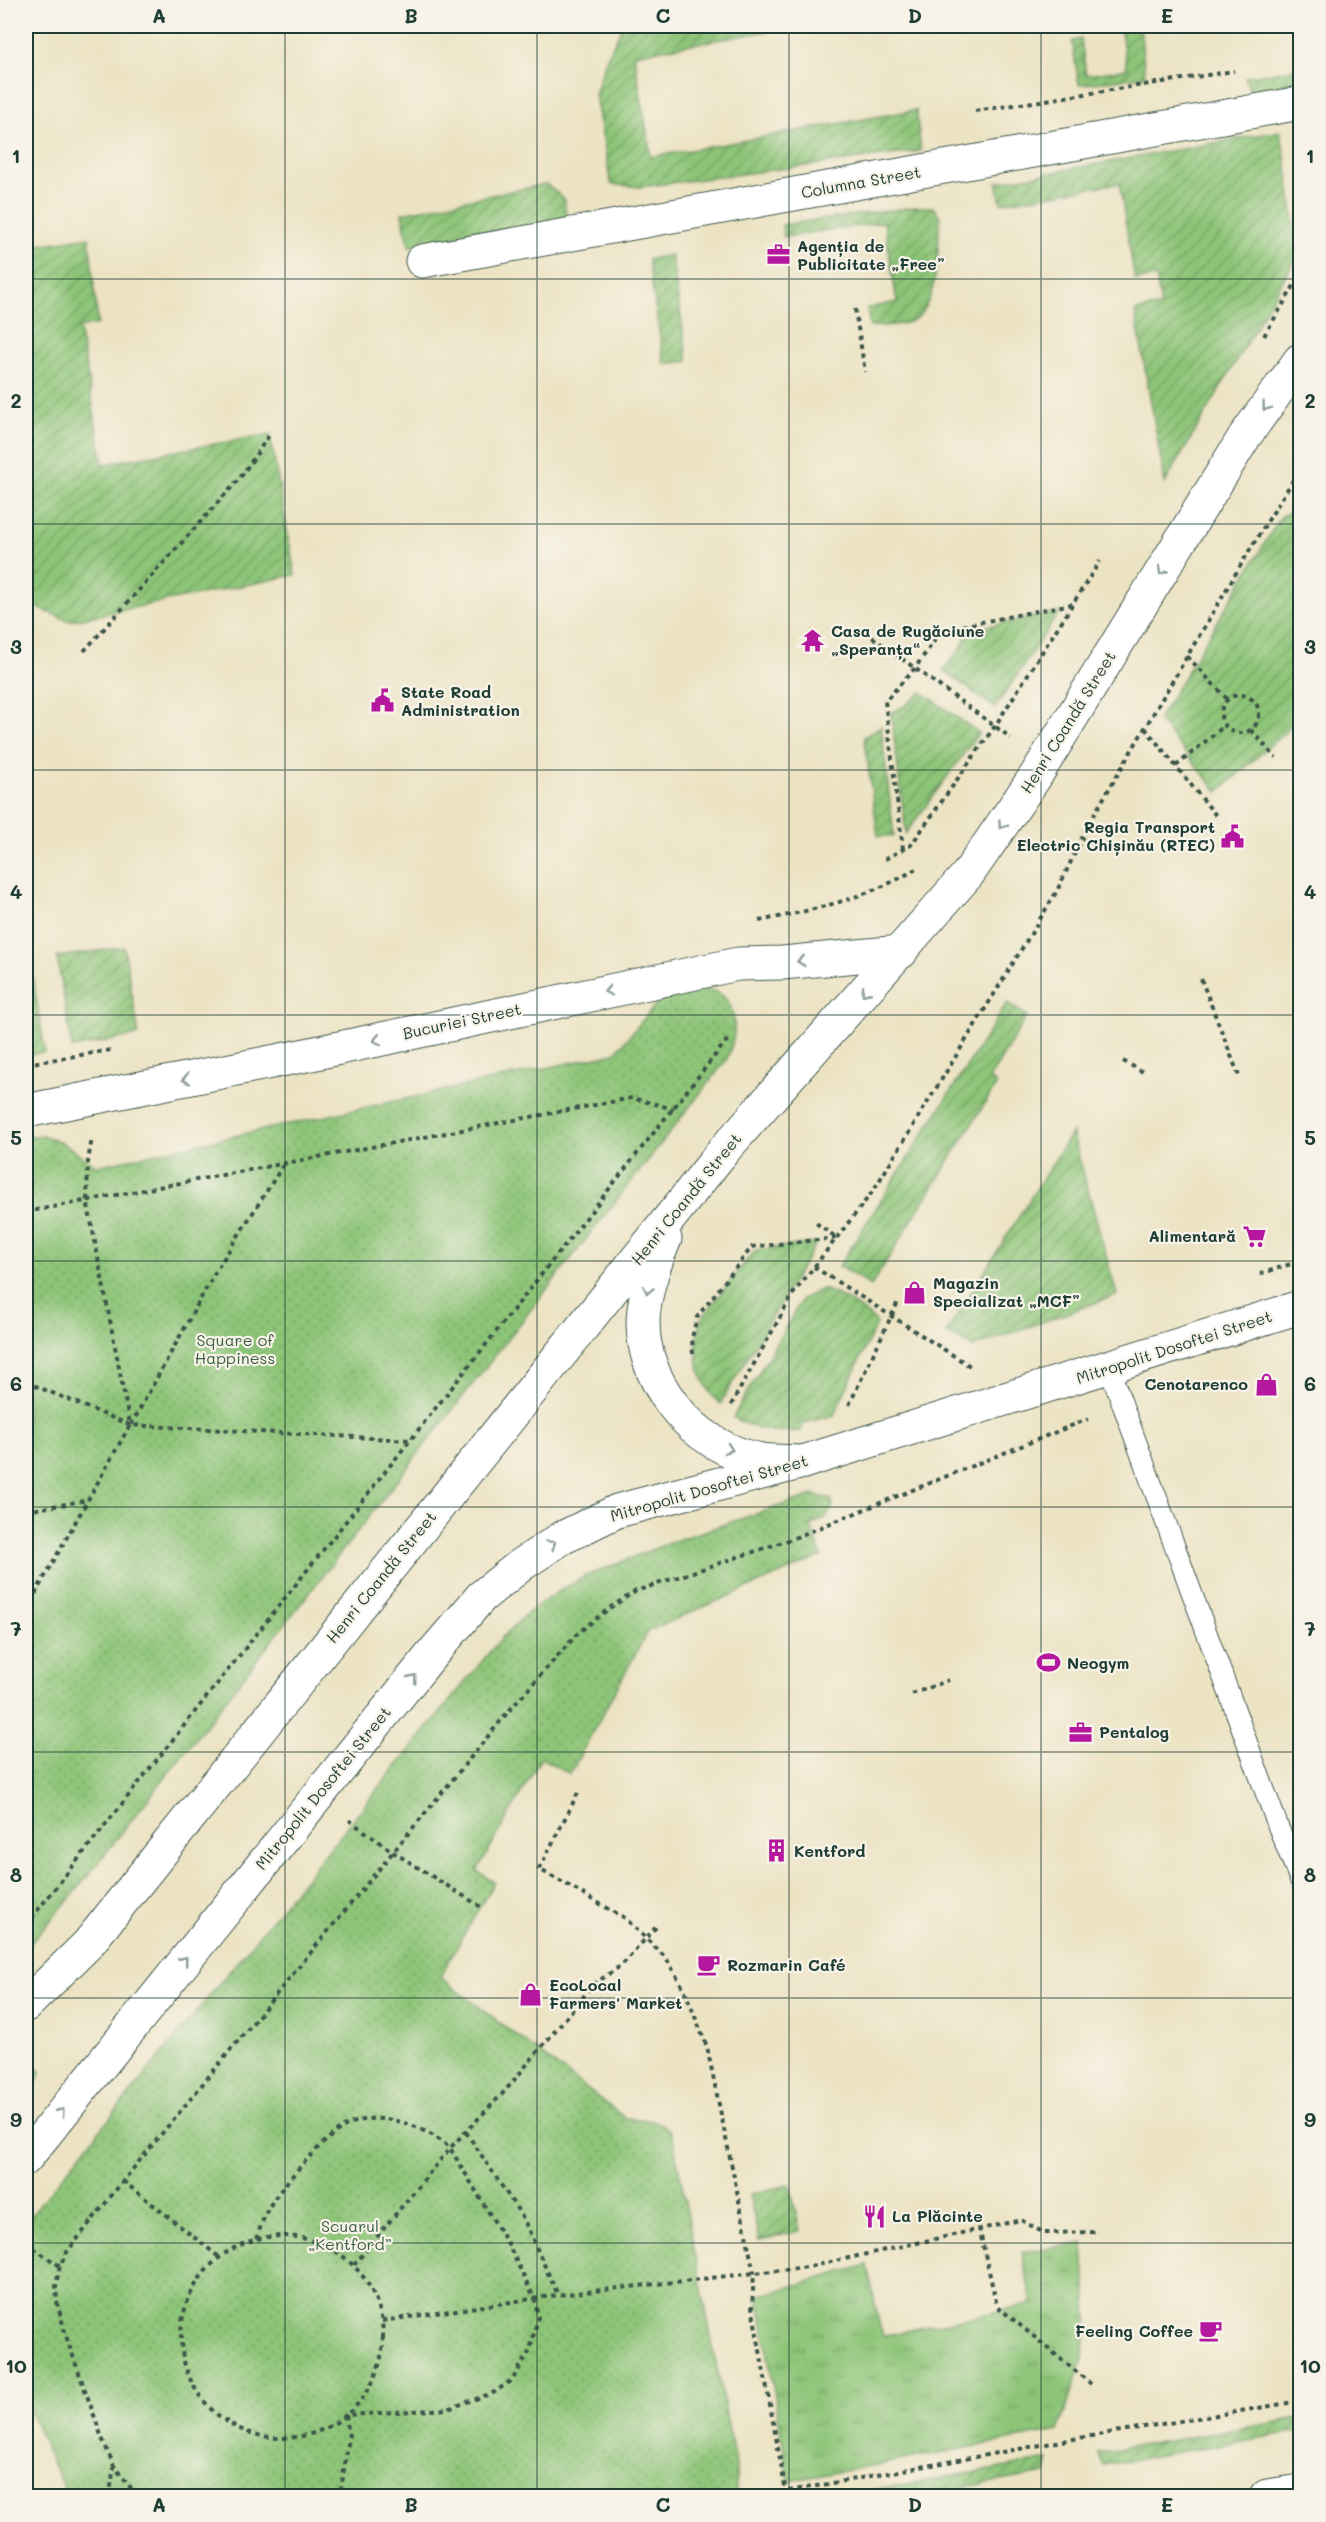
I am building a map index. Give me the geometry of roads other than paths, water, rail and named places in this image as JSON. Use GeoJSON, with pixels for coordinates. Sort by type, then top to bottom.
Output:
{"type":"FeatureCollection","features":[{"type":"Feature","properties":{"kind":"street","name":"Columna Street"},"geometry":{"type":"LineString","coordinates":[[422,261],[1300,103]]}},
{"type":"Feature","properties":{"kind":"street","name":"Henri Coandă Street"},"geometry":{"type":"LineString","coordinates":[[26,2005],[88,1944],[725,1149],[968,874],[1035,777],[1245,436],[1300,360]]}},
{"type":"Feature","properties":{"kind":"street","name":"Bucuriei Street"},"geometry":{"type":"LineString","coordinates":[[26,1111],[738,964],[782,963],[901,952]]}},
{"type":"Feature","properties":{"kind":"street"},"geometry":{"type":"LineString","coordinates":[[687,1198],[666,1237],[652,1270],[644,1311],[647,1352],[662,1391],[688,1424],[722,1447],[761,1460],[803,1461]]}},
{"type":"Feature","properties":{"kind":"street","name":"Mitropolit Dosoftei Street"},"geometry":{"type":"LineString","coordinates":[[26,2158],[481,1597],[521,1565],[562,1538],[617,1511],[803,1461],[1300,1307]]}},
{"type":"Feature","properties":{"kind":"street"},"geometry":{"type":"LineString","coordinates":[[1267,2496],[1300,2491]]}},
{"type":"Feature","properties":{"kind":"lane"},"geometry":{"type":"LineString","coordinates":[[1109,1368],[1279,1829],[1300,1880]]}},
{"type":"Feature","properties":{"kind":"place","name":"Agenția de Publicitate „Free”"},"geometry":{"type":"Point","coordinates":[779,255]}},
{"type":"Feature","properties":{"kind":"place","name":"Casa de Rugăciune „Speranța“"},"geometry":{"type":"Point","coordinates":[813,640]}},
{"type":"Feature","properties":{"kind":"place","name":"State Road Administration"},"geometry":{"type":"Point","coordinates":[383,701]}},
{"type":"Feature","properties":{"kind":"place","name":"Regia Transport Electric Chișinău (RTEC)"},"geometry":{"type":"Point","coordinates":[1233,836]}},
{"type":"Feature","properties":{"kind":"place","name":"Alimentară"},"geometry":{"type":"Point","coordinates":[1254,1236]}},
{"type":"Feature","properties":{"kind":"place","name":"Magazin Specializat „MCF”"},"geometry":{"type":"Point","coordinates":[915,1292]}},
{"type":"Feature","properties":{"kind":"place","name":"Cenotarenco"},"geometry":{"type":"Point","coordinates":[1266,1384]}},
{"type":"Feature","properties":{"kind":"place","name":"Neogym"},"geometry":{"type":"Point","coordinates":[1049,1663]}},
{"type":"Feature","properties":{"kind":"place","name":"Pentalog"},"geometry":{"type":"Point","coordinates":[1081,1732]}},
{"type":"Feature","properties":{"kind":"place","name":"Kentford"},"geometry":{"type":"Point","coordinates":[776,1851]}},
{"type":"Feature","properties":{"kind":"place","name":"Rozmarin Café"},"geometry":{"type":"Point","coordinates":[709,1965]}},
{"type":"Feature","properties":{"kind":"place","name":"EcoLocal Farmers' Market"},"geometry":{"type":"Point","coordinates":[531,1994]}},
{"type":"Feature","properties":{"kind":"place","name":"La Plăcinte"},"geometry":{"type":"Point","coordinates":[874,2216]}},
{"type":"Feature","properties":{"kind":"place","name":"Feeling Coffee"},"geometry":{"type":"Point","coordinates":[1211,2331]}},
{"type":"Feature","properties":{"kind":"park label","name":"Square of Happiness"},"geometry":{"type":"Point","coordinates":[235,1349]}},
{"type":"Feature","properties":{"kind":"park label","name":"Scuarul „Kentford”"},"geometry":{"type":"Point","coordinates":[350,2235]}}]}
